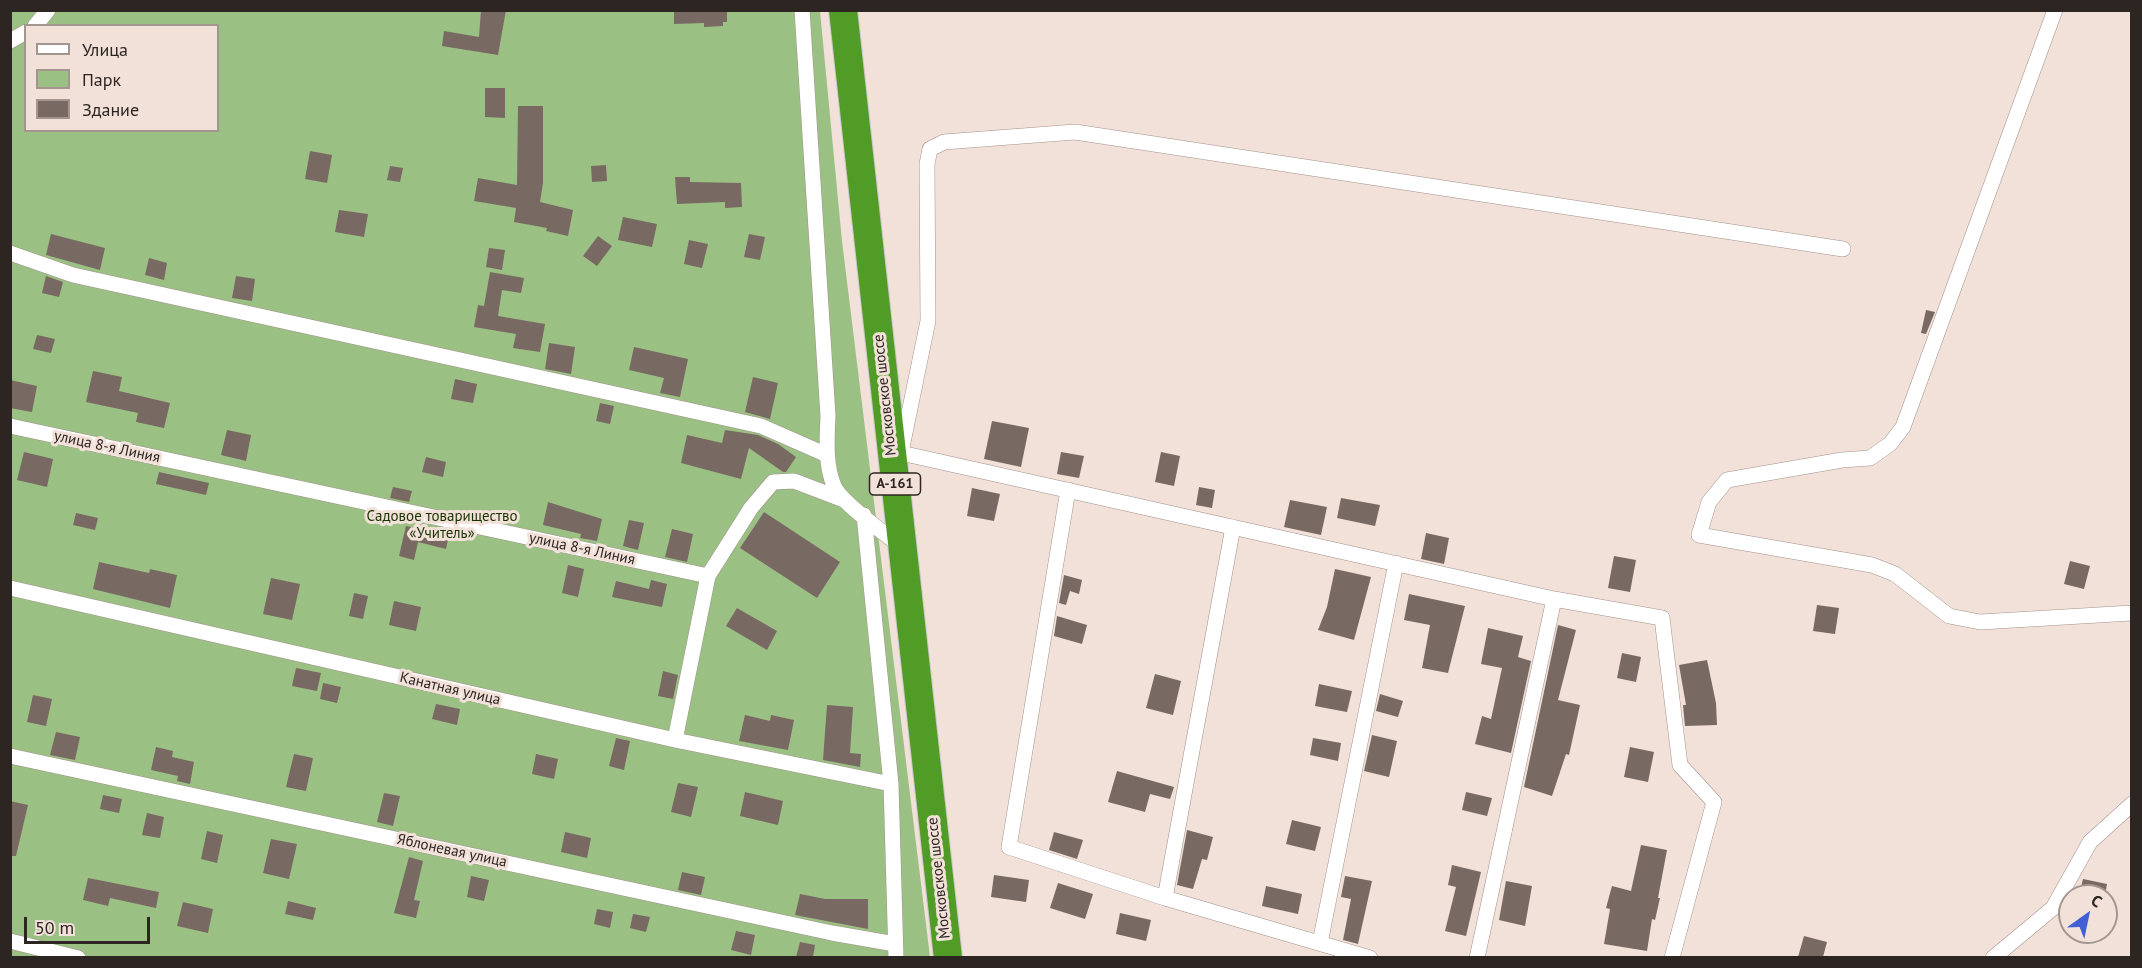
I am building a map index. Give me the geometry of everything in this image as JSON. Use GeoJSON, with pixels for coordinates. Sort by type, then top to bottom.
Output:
{"type":"FeatureCollection","features":[{"type":"Feature","properties":{"kind":"highway","name":"Московское шоссе"},"geometry":{"type":"LineString","coordinates":[[843,10],[896,452],[903,548],[948,957]]}},
{"type":"Feature","properties":{"kind":"street"},"geometry":{"type":"LineString","coordinates":[[37,24],[48,10]]}},
{"type":"Feature","properties":{"kind":"street"},"geometry":{"type":"LineString","coordinates":[[802,10],[828,416],[827,455],[834,487],[845,500],[903,548]]}},
{"type":"Feature","properties":{"kind":"street"},"geometry":{"type":"LineString","coordinates":[[2055,10],[1903,427],[1890,444],[1870,458],[1728,480],[1709,502],[1699,535],[1872,565],[1895,574],[1949,616],[1980,622],[2132,613]]}},
{"type":"Feature","properties":{"kind":"street"},"geometry":{"type":"LineString","coordinates":[[10,42],[24,33]]}},
{"type":"Feature","properties":{"kind":"street"},"geometry":{"type":"LineString","coordinates":[[1672,957],[1714,802],[1680,765],[1662,618],[1554,599],[896,452],[928,321],[927,164],[930,149],[944,142],[1075,132],[1843,249]]}},
{"type":"Feature","properties":{"kind":"street"},"geometry":{"type":"LineString","coordinates":[[10,254],[73,274],[761,426],[827,455]]}},
{"type":"Feature","properties":{"kind":"street","name":"улица 8-я Линия"},"geometry":{"type":"LineString","coordinates":[[10,426],[708,576]]}},
{"type":"Feature","properties":{"kind":"street"},"geometry":{"type":"LineString","coordinates":[[675,741],[708,576],[752,508],[773,482],[794,481],[845,500]]}},
{"type":"Feature","properties":{"kind":"street"},"geometry":{"type":"LineString","coordinates":[[1068,490],[1009,847],[1165,898],[1370,957]]}},
{"type":"Feature","properties":{"kind":"street"},"geometry":{"type":"LineString","coordinates":[[864,515],[891,784],[895,951]]}},
{"type":"Feature","properties":{"kind":"street"},"geometry":{"type":"LineString","coordinates":[[1165,898],[1233,527]]}},
{"type":"Feature","properties":{"kind":"street"},"geometry":{"type":"LineString","coordinates":[[1320,943],[1396,563]]}},
{"type":"Feature","properties":{"kind":"street","name":"Канатная улица"},"geometry":{"type":"LineString","coordinates":[[10,588],[675,741],[891,784]]}},
{"type":"Feature","properties":{"kind":"street"},"geometry":{"type":"LineString","coordinates":[[1477,957],[1554,599]]}},
{"type":"Feature","properties":{"kind":"street","name":"Яблоневая улица"},"geometry":{"type":"LineString","coordinates":[[10,756],[832,933],[895,951]]}},
{"type":"Feature","properties":{"kind":"street"},"geometry":{"type":"LineString","coordinates":[[1993,957],[2053,908],[2090,842],[2132,804]]}},
{"type":"Feature","properties":{"kind":"street"},"geometry":{"type":"LineString","coordinates":[[10,941],[78,957]]}},
{"type":"Feature","properties":{"kind":"green space","name":"Садовое товарищество «Учитель»"},"geometry":{"type":"Polygon","coordinates":[[[10,11],[820,11],[842,241],[930,957],[11,957],[10,11]]]}},
{"type":"Feature","properties":{"kind":"building"},"geometry":{"type":"Polygon","coordinates":[[[481,10],[506,10],[498,55],[442,46],[444,31],[479,37],[481,10]]]}},
{"type":"Feature","properties":{"kind":"building"},"geometry":{"type":"Polygon","coordinates":[[[674,10],[727,10],[727,22],[723,22],[723,26],[704,27],[704,23],[674,24],[674,10]]]}},
{"type":"Feature","properties":{"kind":"building"},"geometry":{"type":"Polygon","coordinates":[[[485,88],[505,88],[505,118],[485,117],[485,88]]]}},
{"type":"Feature","properties":{"kind":"building"},"geometry":{"type":"Polygon","coordinates":[[[518,106],[543,106],[543,183],[540,202],[573,210],[568,236],[546,231],[547,228],[514,222],[516,208],[474,201],[478,178],[517,185],[518,106]]]}},
{"type":"Feature","properties":{"kind":"building"},"geometry":{"type":"Polygon","coordinates":[[[310,151],[332,155],[327,183],[305,179],[310,151]]]}},
{"type":"Feature","properties":{"kind":"building"},"geometry":{"type":"Polygon","coordinates":[[[606,165],[607,181],[592,182],[591,166],[606,165]]]}},
{"type":"Feature","properties":{"kind":"building"},"geometry":{"type":"Polygon","coordinates":[[[390,166],[403,168],[400,182],[387,180],[390,166]]]}},
{"type":"Feature","properties":{"kind":"building"},"geometry":{"type":"Polygon","coordinates":[[[675,177],[690,177],[690,182],[741,183],[742,207],[725,208],[725,202],[677,204],[675,177]]]}},
{"type":"Feature","properties":{"kind":"building"},"geometry":{"type":"Polygon","coordinates":[[[339,210],[368,214],[364,237],[335,232],[339,210]]]}},
{"type":"Feature","properties":{"kind":"building"},"geometry":{"type":"Polygon","coordinates":[[[623,217],[657,224],[652,247],[618,240],[623,217]]]}},
{"type":"Feature","properties":{"kind":"building"},"geometry":{"type":"Polygon","coordinates":[[[51,234],[105,248],[100,270],[46,255],[51,234]]]}},
{"type":"Feature","properties":{"kind":"building"},"geometry":{"type":"Polygon","coordinates":[[[749,234],[765,237],[760,260],[744,257],[749,234]]]}},
{"type":"Feature","properties":{"kind":"building"},"geometry":{"type":"Polygon","coordinates":[[[598,236],[612,246],[597,266],[583,256],[598,236]]]}},
{"type":"Feature","properties":{"kind":"building"},"geometry":{"type":"Polygon","coordinates":[[[689,240],[708,244],[702,268],[684,264],[689,240]]]}},
{"type":"Feature","properties":{"kind":"building"},"geometry":{"type":"Polygon","coordinates":[[[489,248],[505,250],[502,270],[486,267],[489,248]]]}},
{"type":"Feature","properties":{"kind":"building"},"geometry":{"type":"Polygon","coordinates":[[[149,258],[167,263],[164,280],[145,275],[149,258]]]}},
{"type":"Feature","properties":{"kind":"building"},"geometry":{"type":"Polygon","coordinates":[[[490,272],[524,278],[521,293],[502,290],[498,316],[545,324],[540,352],[513,348],[516,334],[474,327],[478,305],[484,306],[490,272]]]}},
{"type":"Feature","properties":{"kind":"building"},"geometry":{"type":"Polygon","coordinates":[[[46,276],[63,282],[59,297],[42,293],[46,276]]]}},
{"type":"Feature","properties":{"kind":"building"},"geometry":{"type":"Polygon","coordinates":[[[236,276],[255,279],[252,301],[232,298],[236,276]]]}},
{"type":"Feature","properties":{"kind":"building"},"geometry":{"type":"Polygon","coordinates":[[[1926,310],[1935,312],[1926,334],[1921,333],[1926,310]]]}},
{"type":"Feature","properties":{"kind":"building"},"geometry":{"type":"Polygon","coordinates":[[[37,335],[55,339],[51,353],[33,349],[37,335]]]}},
{"type":"Feature","properties":{"kind":"building"},"geometry":{"type":"Polygon","coordinates":[[[549,343],[575,347],[571,374],[545,369],[549,343]]]}},
{"type":"Feature","properties":{"kind":"building"},"geometry":{"type":"Polygon","coordinates":[[[634,347],[688,359],[680,397],[660,393],[664,378],[629,370],[634,347]]]}},
{"type":"Feature","properties":{"kind":"building"},"geometry":{"type":"Polygon","coordinates":[[[93,371],[122,377],[119,391],[170,403],[164,428],[136,422],[138,413],[86,402],[93,371]]]}},
{"type":"Feature","properties":{"kind":"building"},"geometry":{"type":"Polygon","coordinates":[[[753,377],[778,383],[770,419],[745,412],[753,377]]]}},
{"type":"Feature","properties":{"kind":"building"},"geometry":{"type":"Polygon","coordinates":[[[455,379],[477,384],[473,403],[451,399],[455,379]]]}},
{"type":"Feature","properties":{"kind":"building"},"geometry":{"type":"Polygon","coordinates":[[[10,380],[37,386],[32,412],[10,408],[10,380]]]}},
{"type":"Feature","properties":{"kind":"building"},"geometry":{"type":"Polygon","coordinates":[[[600,403],[614,406],[610,424],[596,421],[600,403]]]}},
{"type":"Feature","properties":{"kind":"building"},"geometry":{"type":"Polygon","coordinates":[[[992,421],[1029,428],[1021,467],[984,459],[992,421]]]}},
{"type":"Feature","properties":{"kind":"building"},"geometry":{"type":"Polygon","coordinates":[[[227,430],[251,435],[246,461],[221,455],[227,430]]]}},
{"type":"Feature","properties":{"kind":"building"},"geometry":{"type":"Polygon","coordinates":[[[725,430],[758,435],[778,444],[796,457],[786,472],[783,472],[749,448],[741,479],[681,463],[687,435],[722,443],[725,430]]]}},
{"type":"Feature","properties":{"kind":"building"},"geometry":{"type":"Polygon","coordinates":[[[24,452],[53,459],[47,487],[17,480],[24,452]]]}},
{"type":"Feature","properties":{"kind":"building"},"geometry":{"type":"Polygon","coordinates":[[[1061,452],[1084,456],[1079,478],[1057,474],[1061,452]]]}},
{"type":"Feature","properties":{"kind":"building"},"geometry":{"type":"Polygon","coordinates":[[[1161,452],[1180,456],[1174,486],[1155,482],[1161,452]]]}},
{"type":"Feature","properties":{"kind":"building"},"geometry":{"type":"Polygon","coordinates":[[[426,457],[446,462],[443,477],[422,472],[426,457]]]}},
{"type":"Feature","properties":{"kind":"building"},"geometry":{"type":"Polygon","coordinates":[[[159,472],[209,483],[206,495],[156,484],[159,472]]]}},
{"type":"Feature","properties":{"kind":"building"},"geometry":{"type":"Polygon","coordinates":[[[393,487],[412,491],[409,502],[390,498],[393,487]]]}},
{"type":"Feature","properties":{"kind":"building"},"geometry":{"type":"Polygon","coordinates":[[[1199,487],[1215,490],[1212,508],[1196,505],[1199,487]]]}},
{"type":"Feature","properties":{"kind":"building"},"geometry":{"type":"Polygon","coordinates":[[[972,488],[1000,494],[994,521],[967,516],[972,488]]]}},
{"type":"Feature","properties":{"kind":"building"},"geometry":{"type":"Polygon","coordinates":[[[1341,498],[1380,505],[1375,526],[1337,518],[1341,498]]]}},
{"type":"Feature","properties":{"kind":"building"},"geometry":{"type":"Polygon","coordinates":[[[1290,500],[1327,507],[1321,535],[1284,527],[1290,500]]]}},
{"type":"Feature","properties":{"kind":"building"},"geometry":{"type":"Polygon","coordinates":[[[548,502],[602,519],[597,541],[580,538],[581,534],[543,525],[548,502]]]}},
{"type":"Feature","properties":{"kind":"building"},"geometry":{"type":"Polygon","coordinates":[[[764,512],[840,562],[817,598],[740,548],[764,512]]]}},
{"type":"Feature","properties":{"kind":"building"},"geometry":{"type":"Polygon","coordinates":[[[76,513],[98,518],[95,530],[73,525],[76,513]]]}},
{"type":"Feature","properties":{"kind":"building"},"geometry":{"type":"Polygon","coordinates":[[[629,520],[644,523],[638,550],[623,546],[629,520]]]}},
{"type":"Feature","properties":{"kind":"building"},"geometry":{"type":"Polygon","coordinates":[[[406,526],[449,535],[446,549],[418,542],[414,560],[399,556],[406,526]]]}},
{"type":"Feature","properties":{"kind":"building"},"geometry":{"type":"Polygon","coordinates":[[[672,529],[693,534],[687,562],[665,557],[672,529]]]}},
{"type":"Feature","properties":{"kind":"building"},"geometry":{"type":"Polygon","coordinates":[[[1426,533],[1449,538],[1444,564],[1421,559],[1426,533]]]}},
{"type":"Feature","properties":{"kind":"building"},"geometry":{"type":"Polygon","coordinates":[[[1614,556],[1636,560],[1630,592],[1608,588],[1614,556]]]}},
{"type":"Feature","properties":{"kind":"building"},"geometry":{"type":"Polygon","coordinates":[[[2070,561],[2090,566],[2084,589],[2064,584],[2070,561]]]}},
{"type":"Feature","properties":{"kind":"building"},"geometry":{"type":"Polygon","coordinates":[[[99,562],[149,573],[150,569],[177,575],[170,608],[93,589],[99,562]]]}},
{"type":"Feature","properties":{"kind":"building"},"geometry":{"type":"Polygon","coordinates":[[[568,565],[584,569],[578,597],[562,593],[568,565]]]}},
{"type":"Feature","properties":{"kind":"building"},"geometry":{"type":"Polygon","coordinates":[[[1335,569],[1371,577],[1354,640],[1318,630],[1327,607],[1335,569]]]}},
{"type":"Feature","properties":{"kind":"building"},"geometry":{"type":"Polygon","coordinates":[[[1064,575],[1082,580],[1079,594],[1070,591],[1066,605],[1059,603],[1064,575]]]}},
{"type":"Feature","properties":{"kind":"building"},"geometry":{"type":"Polygon","coordinates":[[[271,578],[300,584],[292,620],[263,614],[271,578]]]}},
{"type":"Feature","properties":{"kind":"building"},"geometry":{"type":"Polygon","coordinates":[[[651,580],[667,584],[662,607],[612,597],[616,581],[649,589],[651,580]]]}},
{"type":"Feature","properties":{"kind":"building"},"geometry":{"type":"Polygon","coordinates":[[[354,593],[368,596],[363,619],[349,616],[354,593]]]}},
{"type":"Feature","properties":{"kind":"building"},"geometry":{"type":"Polygon","coordinates":[[[1409,594],[1465,606],[1448,673],[1422,668],[1430,625],[1404,620],[1409,594]]]}},
{"type":"Feature","properties":{"kind":"building"},"geometry":{"type":"Polygon","coordinates":[[[394,601],[421,607],[416,631],[389,625],[394,601]]]}},
{"type":"Feature","properties":{"kind":"building"},"geometry":{"type":"Polygon","coordinates":[[[1817,605],[1839,608],[1835,634],[1813,631],[1817,605]]]}},
{"type":"Feature","properties":{"kind":"building"},"geometry":{"type":"Polygon","coordinates":[[[737,608],[777,631],[767,650],[726,626],[737,608]]]}},
{"type":"Feature","properties":{"kind":"building"},"geometry":{"type":"Polygon","coordinates":[[[1057,616],[1087,625],[1082,644],[1054,636],[1057,616]]]}},
{"type":"Feature","properties":{"kind":"building"},"geometry":{"type":"Polygon","coordinates":[[[1558,625],[1576,630],[1558,700],[1580,705],[1569,755],[1566,754],[1552,796],[1524,787],[1558,625]]]}},
{"type":"Feature","properties":{"kind":"building"},"geometry":{"type":"Polygon","coordinates":[[[1488,628],[1523,636],[1518,657],[1531,661],[1511,753],[1475,744],[1482,716],[1491,719],[1502,668],[1481,664],[1488,628]]]}},
{"type":"Feature","properties":{"kind":"building"},"geometry":{"type":"Polygon","coordinates":[[[1622,653],[1641,657],[1636,682],[1617,678],[1622,653]]]}},
{"type":"Feature","properties":{"kind":"building"},"geometry":{"type":"Polygon","coordinates":[[[1707,660],[1716,703],[1717,725],[1685,726],[1683,705],[1686,705],[1679,665],[1707,660]]]}},
{"type":"Feature","properties":{"kind":"building"},"geometry":{"type":"Polygon","coordinates":[[[296,668],[321,673],[317,691],[292,686],[296,668]]]}},
{"type":"Feature","properties":{"kind":"building"},"geometry":{"type":"Polygon","coordinates":[[[663,671],[678,675],[673,699],[658,696],[663,671]]]}},
{"type":"Feature","properties":{"kind":"building"},"geometry":{"type":"Polygon","coordinates":[[[1155,674],[1181,681],[1173,715],[1146,708],[1155,674]]]}},
{"type":"Feature","properties":{"kind":"building"},"geometry":{"type":"Polygon","coordinates":[[[323,683],[341,687],[337,703],[320,699],[323,683]]]}},
{"type":"Feature","properties":{"kind":"building"},"geometry":{"type":"Polygon","coordinates":[[[1319,684],[1352,691],[1347,712],[1315,706],[1319,684]]]}},
{"type":"Feature","properties":{"kind":"building"},"geometry":{"type":"Polygon","coordinates":[[[1380,694],[1403,701],[1398,717],[1376,711],[1380,694]]]}},
{"type":"Feature","properties":{"kind":"building"},"geometry":{"type":"Polygon","coordinates":[[[33,695],[52,699],[46,726],[27,722],[33,695]]]}},
{"type":"Feature","properties":{"kind":"building"},"geometry":{"type":"Polygon","coordinates":[[[436,704],[460,709],[457,725],[432,719],[436,704]]]}},
{"type":"Feature","properties":{"kind":"building"},"geometry":{"type":"Polygon","coordinates":[[[827,705],[853,707],[850,753],[861,754],[860,767],[823,760],[827,705]]]}},
{"type":"Feature","properties":{"kind":"building"},"geometry":{"type":"Polygon","coordinates":[[[745,715],[770,721],[771,715],[794,720],[788,750],[739,741],[745,715]]]}},
{"type":"Feature","properties":{"kind":"building"},"geometry":{"type":"Polygon","coordinates":[[[56,732],[80,737],[75,760],[50,755],[56,732]]]}},
{"type":"Feature","properties":{"kind":"building"},"geometry":{"type":"Polygon","coordinates":[[[1372,735],[1397,741],[1389,777],[1364,771],[1372,735]]]}},
{"type":"Feature","properties":{"kind":"building"},"geometry":{"type":"Polygon","coordinates":[[[616,738],[630,741],[624,770],[609,766],[616,738]]]}},
{"type":"Feature","properties":{"kind":"building"},"geometry":{"type":"Polygon","coordinates":[[[1313,738],[1341,743],[1338,761],[1310,755],[1313,738]]]}},
{"type":"Feature","properties":{"kind":"building"},"geometry":{"type":"Polygon","coordinates":[[[156,747],[173,751],[172,757],[194,762],[190,784],[177,781],[178,776],[151,770],[156,747]]]}},
{"type":"Feature","properties":{"kind":"building"},"geometry":{"type":"Polygon","coordinates":[[[1630,747],[1654,752],[1648,782],[1624,777],[1630,747]]]}},
{"type":"Feature","properties":{"kind":"building"},"geometry":{"type":"Polygon","coordinates":[[[294,754],[313,758],[306,791],[286,787],[294,754]]]}},
{"type":"Feature","properties":{"kind":"building"},"geometry":{"type":"Polygon","coordinates":[[[536,754],[558,759],[554,779],[532,774],[536,754]]]}},
{"type":"Feature","properties":{"kind":"building"},"geometry":{"type":"Polygon","coordinates":[[[1117,771],[1174,787],[1170,799],[1150,794],[1145,812],[1108,802],[1117,771]]]}},
{"type":"Feature","properties":{"kind":"building"},"geometry":{"type":"Polygon","coordinates":[[[678,783],[698,787],[691,817],[671,812],[678,783]]]}},
{"type":"Feature","properties":{"kind":"building"},"geometry":{"type":"Polygon","coordinates":[[[745,792],[783,801],[778,825],[740,816],[745,792]]]}},
{"type":"Feature","properties":{"kind":"building"},"geometry":{"type":"Polygon","coordinates":[[[1466,792],[1492,798],[1487,816],[1462,810],[1466,792]]]}},
{"type":"Feature","properties":{"kind":"building"},"geometry":{"type":"Polygon","coordinates":[[[384,793],[400,796],[393,826],[377,822],[384,793]]]}},
{"type":"Feature","properties":{"kind":"building"},"geometry":{"type":"Polygon","coordinates":[[[103,795],[122,799],[119,813],[100,809],[103,795]]]}},
{"type":"Feature","properties":{"kind":"building"},"geometry":{"type":"Polygon","coordinates":[[[10,801],[28,805],[16,856],[10,856],[10,801]]]}},
{"type":"Feature","properties":{"kind":"building"},"geometry":{"type":"Polygon","coordinates":[[[147,813],[164,817],[160,838],[142,835],[147,813]]]}},
{"type":"Feature","properties":{"kind":"building"},"geometry":{"type":"Polygon","coordinates":[[[1292,820],[1321,827],[1315,851],[1286,844],[1292,820]]]}},
{"type":"Feature","properties":{"kind":"building"},"geometry":{"type":"Polygon","coordinates":[[[1187,830],[1213,837],[1207,860],[1202,859],[1193,889],[1177,885],[1187,830]]]}},
{"type":"Feature","properties":{"kind":"building"},"geometry":{"type":"Polygon","coordinates":[[[207,831],[223,835],[217,863],[201,859],[207,831]]]}},
{"type":"Feature","properties":{"kind":"building"},"geometry":{"type":"Polygon","coordinates":[[[565,832],[591,838],[587,858],[561,852],[565,832]]]}},
{"type":"Feature","properties":{"kind":"building"},"geometry":{"type":"Polygon","coordinates":[[[1054,832],[1083,840],[1077,859],[1049,850],[1054,832]]]}},
{"type":"Feature","properties":{"kind":"building"},"geometry":{"type":"Polygon","coordinates":[[[271,839],[297,844],[289,879],[263,873],[271,839]]]}},
{"type":"Feature","properties":{"kind":"building"},"geometry":{"type":"Polygon","coordinates":[[[1641,845],[1667,850],[1658,898],[1660,898],[1655,920],[1652,919],[1647,951],[1604,944],[1610,909],[1606,908],[1612,886],[1631,891],[1641,845]]]}},
{"type":"Feature","properties":{"kind":"building"},"geometry":{"type":"Polygon","coordinates":[[[409,857],[423,861],[414,900],[420,901],[416,918],[394,913],[409,857]]]}},
{"type":"Feature","properties":{"kind":"building"},"geometry":{"type":"Polygon","coordinates":[[[1452,865],[1481,872],[1466,936],[1445,931],[1456,887],[1448,885],[1452,865]]]}},
{"type":"Feature","properties":{"kind":"building"},"geometry":{"type":"Polygon","coordinates":[[[682,872],[705,877],[701,895],[678,890],[682,872]]]}},
{"type":"Feature","properties":{"kind":"building"},"geometry":{"type":"Polygon","coordinates":[[[994,875],[1029,880],[1026,902],[991,897],[994,875]]]}},
{"type":"Feature","properties":{"kind":"building"},"geometry":{"type":"Polygon","coordinates":[[[471,876],[489,880],[484,901],[467,897],[471,876]]]}},
{"type":"Feature","properties":{"kind":"building"},"geometry":{"type":"Polygon","coordinates":[[[1345,876],[1372,881],[1358,944],[1343,940],[1351,899],[1341,897],[1345,876]]]}},
{"type":"Feature","properties":{"kind":"building"},"geometry":{"type":"Polygon","coordinates":[[[88,878],[159,892],[156,908],[110,898],[108,906],[83,900],[88,878]]]}},
{"type":"Feature","properties":{"kind":"building"},"geometry":{"type":"Polygon","coordinates":[[[2083,879],[2107,884],[2082,884],[2083,879]]]}},
{"type":"Feature","properties":{"kind":"building"},"geometry":{"type":"Polygon","coordinates":[[[1506,881],[1532,886],[1525,926],[1499,920],[1506,881]]]}},
{"type":"Feature","properties":{"kind":"building"},"geometry":{"type":"Polygon","coordinates":[[[1058,883],[1093,894],[1085,919],[1050,908],[1058,883]]]}},
{"type":"Feature","properties":{"kind":"building"},"geometry":{"type":"Polygon","coordinates":[[[1266,886],[1302,894],[1298,914],[1262,906],[1266,886]]]}},
{"type":"Feature","properties":{"kind":"building"},"geometry":{"type":"Polygon","coordinates":[[[800,894],[825,899],[868,899],[868,929],[795,915],[800,894]]]}},
{"type":"Feature","properties":{"kind":"building"},"geometry":{"type":"Polygon","coordinates":[[[288,901],[316,908],[313,920],[285,914],[288,901]]]}},
{"type":"Feature","properties":{"kind":"building"},"geometry":{"type":"Polygon","coordinates":[[[183,902],[213,909],[208,933],[177,926],[183,902]]]}},
{"type":"Feature","properties":{"kind":"building"},"geometry":{"type":"Polygon","coordinates":[[[597,909],[613,912],[610,928],[594,924],[597,909]]]}},
{"type":"Feature","properties":{"kind":"building"},"geometry":{"type":"Polygon","coordinates":[[[1120,913],[1151,920],[1146,941],[1116,934],[1120,913]]]}},
{"type":"Feature","properties":{"kind":"building"},"geometry":{"type":"Polygon","coordinates":[[[633,914],[650,917],[646,932],[630,928],[633,914]]]}},
{"type":"Feature","properties":{"kind":"building"},"geometry":{"type":"Polygon","coordinates":[[[736,931],[755,935],[751,955],[731,950],[736,931]]]}},
{"type":"Feature","properties":{"kind":"building"},"geometry":{"type":"Polygon","coordinates":[[[1804,936],[1827,942],[1823,957],[1798,957],[1804,936]]]}},
{"type":"Feature","properties":{"kind":"building"},"geometry":{"type":"Polygon","coordinates":[[[800,942],[815,945],[813,957],[796,957],[800,942]]]}}]}
